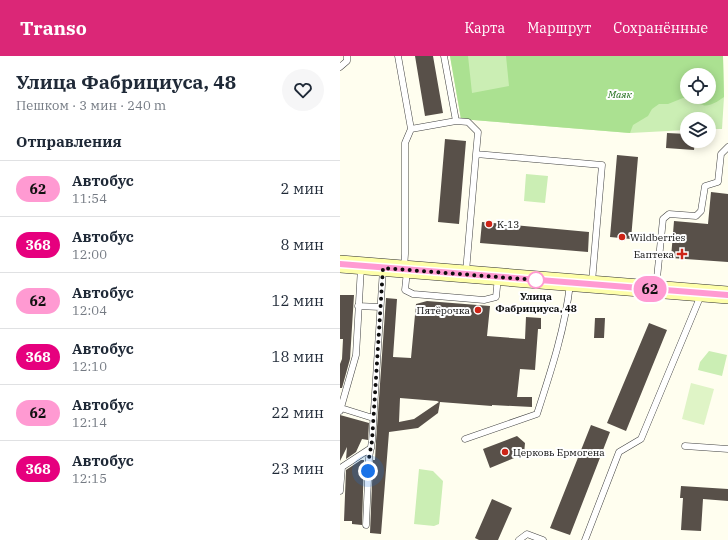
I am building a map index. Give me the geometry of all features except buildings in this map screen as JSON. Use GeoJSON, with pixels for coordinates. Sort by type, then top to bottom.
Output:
{"type":"FeatureCollection","features":[{"type":"Feature","properties":{"kind":"main road"},"geometry":{"type":"LineString","coordinates":[[340,264],[728,295]]}},
{"type":"Feature","properties":{"kind":"lane"},"geometry":{"type":"LineString","coordinates":[[340,67],[347,61],[347,56]]}},
{"type":"Feature","properties":{"kind":"lane"},"geometry":{"type":"LineString","coordinates":[[398,56],[411,129],[405,143],[406,290],[413,294],[484,300],[496,297],[498,277]]}},
{"type":"Feature","properties":{"kind":"lane"},"geometry":{"type":"LineString","coordinates":[[444,56],[456,121]]}},
{"type":"Feature","properties":{"kind":"lane"},"geometry":{"type":"LineString","coordinates":[[411,129],[456,121],[468,122],[478,132],[465,275]]}},
{"type":"Feature","properties":{"kind":"lane"},"geometry":{"type":"LineString","coordinates":[[656,290],[663,219],[669,214],[696,216],[702,211],[705,186],[718,182],[721,154],[728,147]]}},
{"type":"Feature","properties":{"kind":"lane"},"geometry":{"type":"LineString","coordinates":[[476,154],[602,165],[592,284]]}},
{"type":"Feature","properties":{"kind":"lane"},"geometry":{"type":"LineString","coordinates":[[361,266],[356,355],[340,410],[373,418]]}},
{"type":"Feature","properties":{"kind":"lane"},"geometry":{"type":"LineString","coordinates":[[366,525],[369,458],[371,448],[383,268]]}},
{"type":"Feature","properties":{"kind":"lane"},"geometry":{"type":"LineString","coordinates":[[465,439],[537,414],[555,359],[568,302],[570,283]]}},
{"type":"Feature","properties":{"kind":"lane"},"geometry":{"type":"LineString","coordinates":[[585,540],[619,452],[641,439],[702,293]]}},
{"type":"Feature","properties":{"kind":"lane"},"geometry":{"type":"LineString","coordinates":[[358,306],[380,307]]}},
{"type":"Feature","properties":{"kind":"lane"},"geometry":{"type":"LineString","coordinates":[[684,446],[728,449]]}},
{"type":"Feature","properties":{"kind":"lane"},"geometry":{"type":"LineString","coordinates":[[340,491],[342,468],[371,448]]}},
{"type":"Feature","properties":{"kind":"lane"},"geometry":{"type":"LineString","coordinates":[[519,540],[527,534],[543,540]]}},
{"type":"Feature","properties":{"kind":"green space","name":"Маяк"},"geometry":{"type":"Polygon","coordinates":[[[450,56],[723,56],[724,97],[722,129],[716,129],[716,112],[680,112],[680,130],[630,133],[461,119],[450,56]]]}},
{"type":"Feature","properties":{"kind":"green space","name":"Маяк"},"geometry":{"type":"Polygon","coordinates":[[[450,56],[468,56],[472,93],[509,86],[506,56],[723,56],[724,97],[716,102],[716,68],[680,68],[680,99],[668,104],[659,104],[652,109],[648,116],[633,125],[630,133],[461,119],[450,56]]]}},
{"type":"Feature","properties":{"kind":"green space"},"geometry":{"type":"Polygon","coordinates":[[[526,174],[548,176],[545,203],[524,201],[526,174]]]}},
{"type":"Feature","properties":{"kind":"green space"},"geometry":{"type":"Polygon","coordinates":[[[709,351],[727,355],[722,376],[698,370],[700,362],[709,351]]]}},
{"type":"Feature","properties":{"kind":"green space"},"geometry":{"type":"Polygon","coordinates":[[[691,383],[714,389],[704,425],[682,419],[691,383]]]}},
{"type":"Feature","properties":{"kind":"green space"},"geometry":{"type":"Polygon","coordinates":[[[419,469],[433,471],[443,481],[439,524],[434,526],[414,524],[419,469]]]}},
{"type":"Feature","properties":{"kind":"bus line","name":"62"},"geometry":{"type":"LineString","coordinates":[[340,264],[728,295]]}},
{"type":"Feature","properties":{"kind":"place","name":"K-13"},"geometry":{"type":"Point","coordinates":[489,224]}},
{"type":"Feature","properties":{"kind":"place","name":"Wildberries"},"geometry":{"type":"Point","coordinates":[622,237]}},
{"type":"Feature","properties":{"kind":"place","name":"Еаптека"},"geometry":{"type":"Point","coordinates":[682,254]}},
{"type":"Feature","properties":{"kind":"place","name":"Улица Фабрициуса, 48"},"geometry":{"type":"Point","coordinates":[536,280]}},
{"type":"Feature","properties":{"kind":"place","name":"Пятёрочка"},"geometry":{"type":"Point","coordinates":[478,310]}},
{"type":"Feature","properties":{"kind":"place","name":"Церковь Ермогена"},"geometry":{"type":"Point","coordinates":[505,452]}},
{"type":"Feature","properties":{"kind":"route"},"geometry":{"type":"LineString","coordinates":[[368,471],[372,441],[383,268],[536,280]]}}]}
